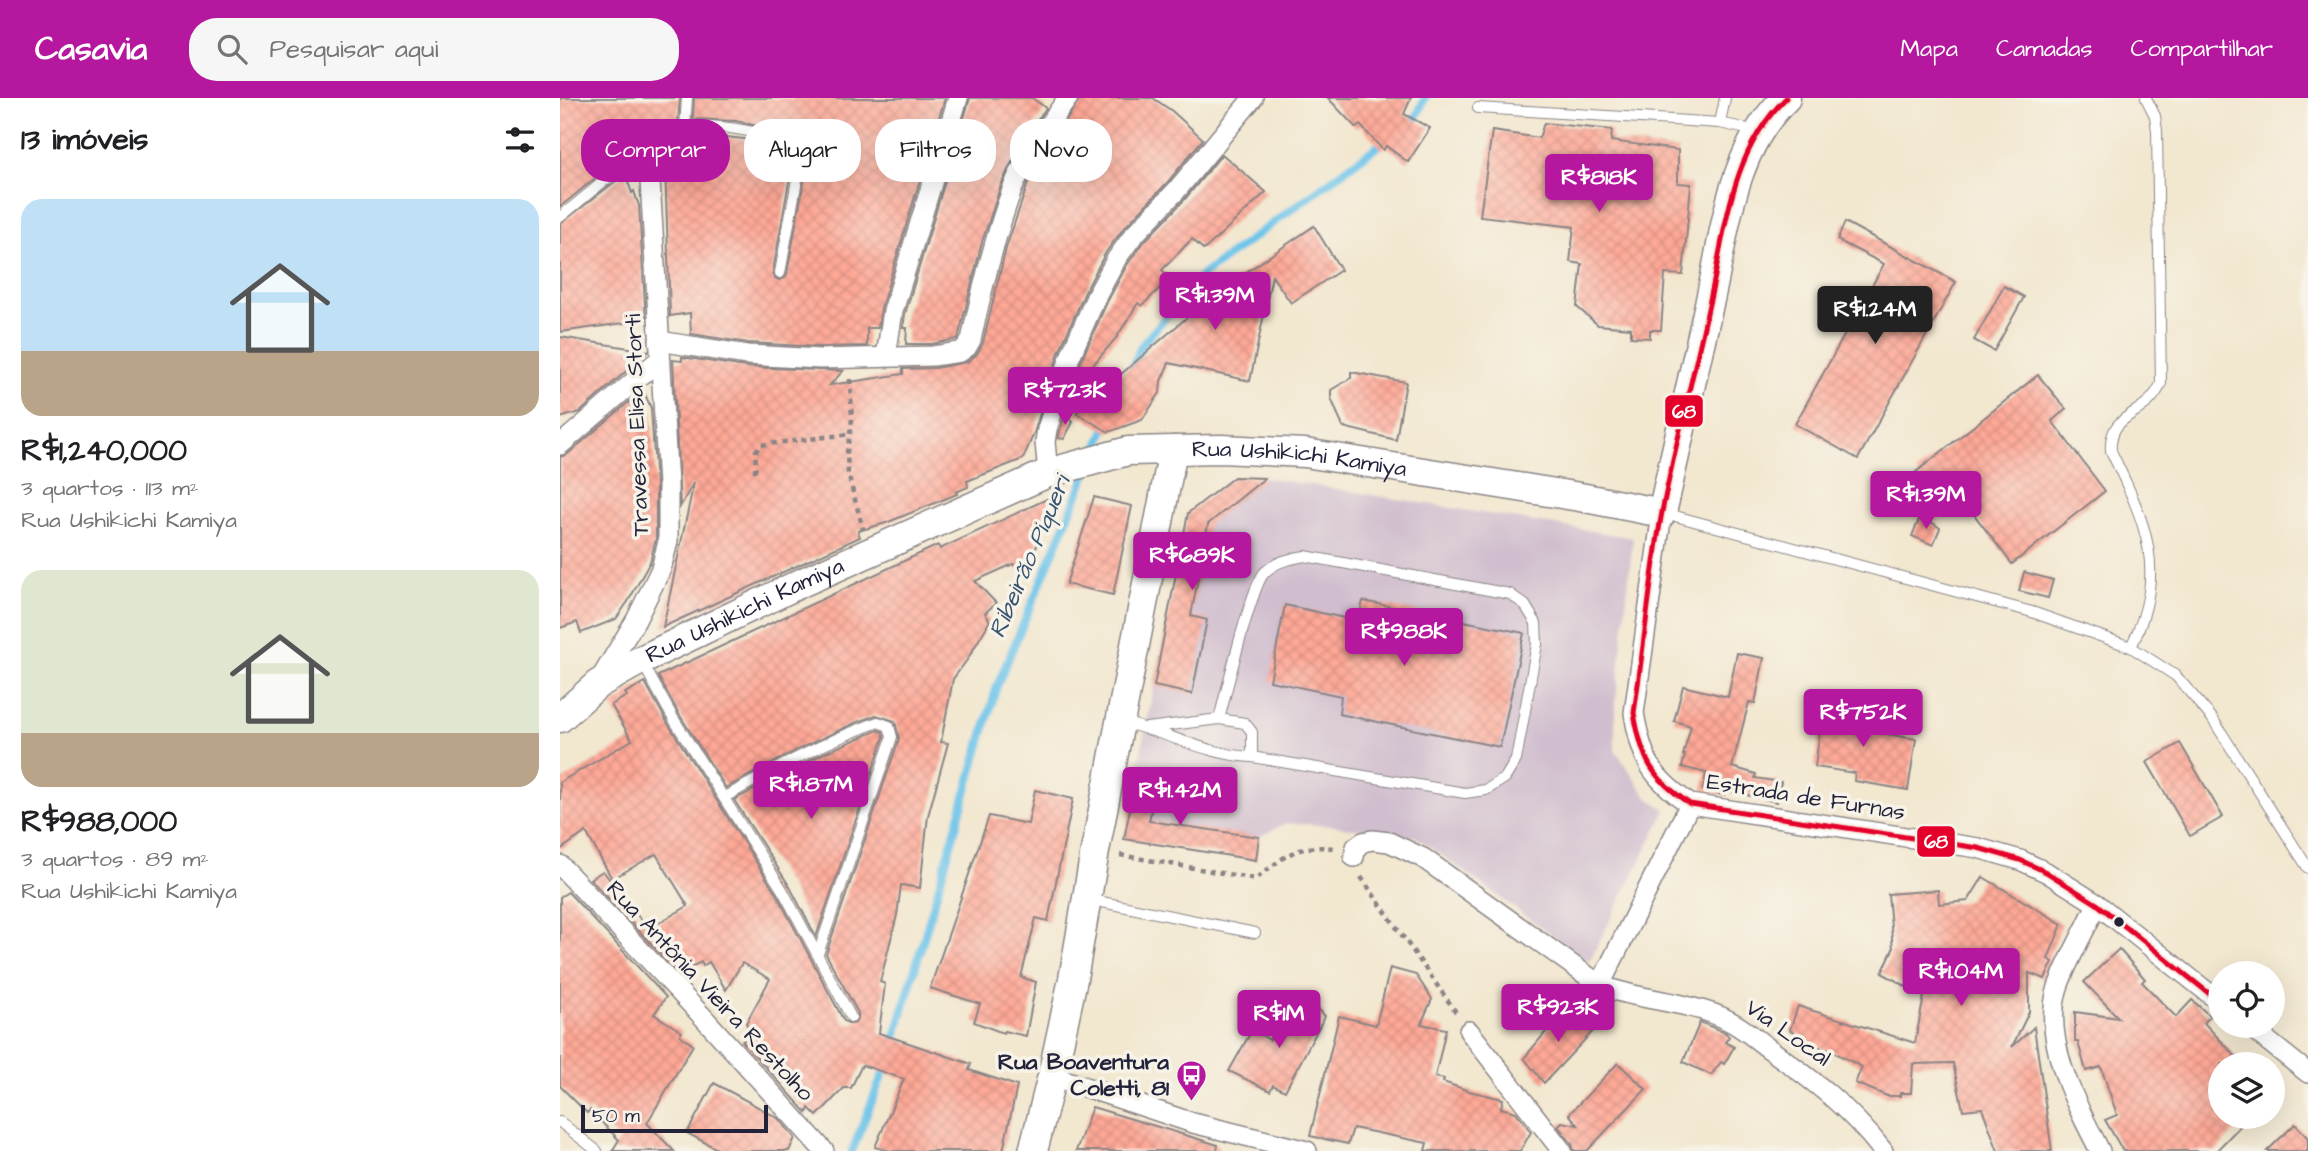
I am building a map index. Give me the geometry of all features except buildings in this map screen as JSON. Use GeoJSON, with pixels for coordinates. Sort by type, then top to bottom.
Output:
{"type":"FeatureCollection","features":[{"type":"Feature","properties":{"kind":"main road"},"geometry":{"type":"LineString","coordinates":[[1662,513],[1710,300],[1726,214],[1739,171],[1758,131],[1786,98]]}},
{"type":"Feature","properties":{"kind":"main road","name":"Rua Ushikichi Kamiya"},"geometry":{"type":"LineString","coordinates":[[560,718],[598,684],[641,660],[803,582],[1055,471],[1128,451],[1221,449],[1305,453],[1580,496],[1662,513]]}},
{"type":"Feature","properties":{"kind":"main road"},"geometry":{"type":"LineString","coordinates":[[1033,1151],[1052,1076],[1173,450]]}},
{"type":"Feature","properties":{"kind":"street"},"geometry":{"type":"LineString","coordinates":[[886,356],[893,311],[958,98]]}},
{"type":"Feature","properties":{"kind":"street"},"geometry":{"type":"LineString","coordinates":[[560,445],[659,350],[708,350],[775,358],[933,356],[960,352],[971,340],[984,284],[1013,189],[1036,144],[1068,98]]}},
{"type":"Feature","properties":{"kind":"street"},"geometry":{"type":"LineString","coordinates":[[1055,471],[1045,442],[1047,429],[1070,358],[1096,297],[1117,258],[1133,236],[1176,191],[1253,98]]}},
{"type":"Feature","properties":{"kind":"street","name":"Travessa Elisa Storti"},"geometry":{"type":"LineString","coordinates":[[598,684],[636,620],[661,569],[668,541],[668,485],[650,182]]}},
{"type":"Feature","properties":{"kind":"street","name":"Estrada de Furnas"},"geometry":{"type":"LineString","coordinates":[[1662,513],[1634,713],[1639,741],[1650,765],[1665,787],[1690,804],[1978,848],[2020,860],[2046,872],[2097,904],[2208,993]]}},
{"type":"Feature","properties":{"kind":"street"},"geometry":{"type":"LineString","coordinates":[[1600,985],[1690,804]]}},
{"type":"Feature","properties":{"kind":"street","name":"Via Local"},"geometry":{"type":"LineString","coordinates":[[1354,857],[1356,848],[1363,842],[1372,839],[1389,842],[1423,858],[1600,985],[1625,995],[1692,1007],[1731,1021],[1827,1091],[1862,1125],[1883,1151]]}},
{"type":"Feature","properties":{"kind":"street","name":"Rua Antônia Vieira Restolho"},"geometry":{"type":"LineString","coordinates":[[560,864],[824,1151]]}},
{"type":"Feature","properties":{"kind":"street"},"geometry":{"type":"LineString","coordinates":[[2097,904],[2059,986],[2052,1025],[2058,1053],[2079,1110],[2099,1151]]}},
{"type":"Feature","properties":{"kind":"street"},"geometry":{"type":"LineString","coordinates":[[1469,1031],[1562,1151]]}},
{"type":"Feature","properties":{"kind":"street"},"geometry":{"type":"LineString","coordinates":[[2264,1038],[2308,1073]]}},
{"type":"Feature","properties":{"kind":"street"},"geometry":{"type":"LineString","coordinates":[[1052,1076],[1193,1124],[1307,1151]]}},
{"type":"Feature","properties":{"kind":"lane"},"geometry":{"type":"LineString","coordinates":[[686,119],[687,98]]}},
{"type":"Feature","properties":{"kind":"lane"},"geometry":{"type":"LineString","coordinates":[[1720,123],[1725,98]]}},
{"type":"Feature","properties":{"kind":"lane"},"geometry":{"type":"LineString","coordinates":[[2131,647],[2144,621],[2149,594],[2150,562],[2147,534],[2140,512],[2111,451],[2110,441],[2116,425],[2148,404],[2157,394],[2161,383],[2157,131],[2155,116],[2146,98]]}},
{"type":"Feature","properties":{"kind":"lane"},"geometry":{"type":"LineString","coordinates":[[1478,108],[1720,123],[1758,131]]}},
{"type":"Feature","properties":{"kind":"lane"},"geometry":{"type":"LineString","coordinates":[[730,129],[783,138],[799,150],[801,158],[780,272]]}},
{"type":"Feature","properties":{"kind":"lane"},"geometry":{"type":"LineString","coordinates":[[560,217],[604,182]]}},
{"type":"Feature","properties":{"kind":"lane"},"geometry":{"type":"LineString","coordinates":[[1662,513],[2032,612],[2131,647],[2176,676],[2212,718],[2308,868]]}},
{"type":"Feature","properties":{"kind":"lane"},"geometry":{"type":"LineString","coordinates":[[1120,722],[1147,727],[1213,752],[1465,793],[1486,790],[1505,778],[1516,760],[1537,644],[1536,623],[1525,605],[1510,594],[1305,556],[1280,560],[1262,574],[1254,594],[1219,719]]}},
{"type":"Feature","properties":{"kind":"lane"},"geometry":{"type":"LineString","coordinates":[[641,660],[673,718],[783,891],[851,1017]]}},
{"type":"Feature","properties":{"kind":"lane"},"geometry":{"type":"LineString","coordinates":[[1147,727],[1219,719],[1245,723],[1252,732],[1252,757]]}},
{"type":"Feature","properties":{"kind":"lane"},"geometry":{"type":"LineString","coordinates":[[725,797],[848,733],[878,722],[889,726],[892,737],[818,954]]}},
{"type":"Feature","properties":{"kind":"lane"},"geometry":{"type":"LineString","coordinates":[[1087,899],[1255,933]]}},
{"type":"Feature","properties":{"kind":"lane"},"geometry":{"type":"LineString","coordinates":[[560,1122],[597,1151]]}},
{"type":"Feature","properties":{"kind":"path"},"geometry":{"type":"LineString","coordinates":[[850,358],[851,434],[848,474],[870,554]]}},
{"type":"Feature","properties":{"kind":"path"},"geometry":{"type":"LineString","coordinates":[[755,472],[756,451],[760,445],[851,434]]}},
{"type":"Feature","properties":{"kind":"path"},"geometry":{"type":"LineString","coordinates":[[1095,851],[1256,879],[1298,849],[1340,849],[1354,857],[1354,865],[1367,888],[1469,1031]]}},
{"type":"Feature","properties":{"kind":"shaded area"},"geometry":{"type":"Polygon","coordinates":[[[1234,477],[1275,479],[1633,538],[1615,710],[1615,750],[1647,797],[1666,810],[1589,962],[1416,837],[1334,826],[1286,823],[1259,837],[1256,860],[1124,839],[1188,513],[1234,477]]]}},
{"type":"Feature","properties":{"kind":"waterway","name":"Ribeirão Piqueri"},"geometry":{"type":"LineString","coordinates":[[1408,124],[1416,118],[1425,98]]}},
{"type":"Feature","properties":{"kind":"waterway","name":"Ribeirão Piqueri"},"geometry":{"type":"LineString","coordinates":[[1130,373],[1141,346],[1201,276],[1386,140]]}},
{"type":"Feature","properties":{"kind":"waterway","name":"Ribeirão Piqueri"},"geometry":{"type":"LineString","coordinates":[[1095,453],[1109,420]]}},
{"type":"Feature","properties":{"kind":"waterway","name":"Ribeirão Piqueri"},"geometry":{"type":"LineString","coordinates":[[892,1048],[997,686],[1089,468]]}},
{"type":"Feature","properties":{"kind":"waterway","name":"Ribeirão Piqueri"},"geometry":{"type":"LineString","coordinates":[[852,1151],[887,1064]]}},
{"type":"Feature","properties":{"kind":"transit line","name":"68"},"geometry":{"type":"LineString","coordinates":[[1786,98],[1752,143],[1732,195],[1667,486],[1634,713],[1640,743],[1650,766],[1666,785],[1690,804],[1978,848],[2020,860],[2046,872],[2097,904],[2208,993]]}},
{"type":"Feature","properties":{"kind":"place","name":"Rua Boaventura Coletti, 81"},"geometry":{"type":"Point","coordinates":[1192,1102]}}]}
